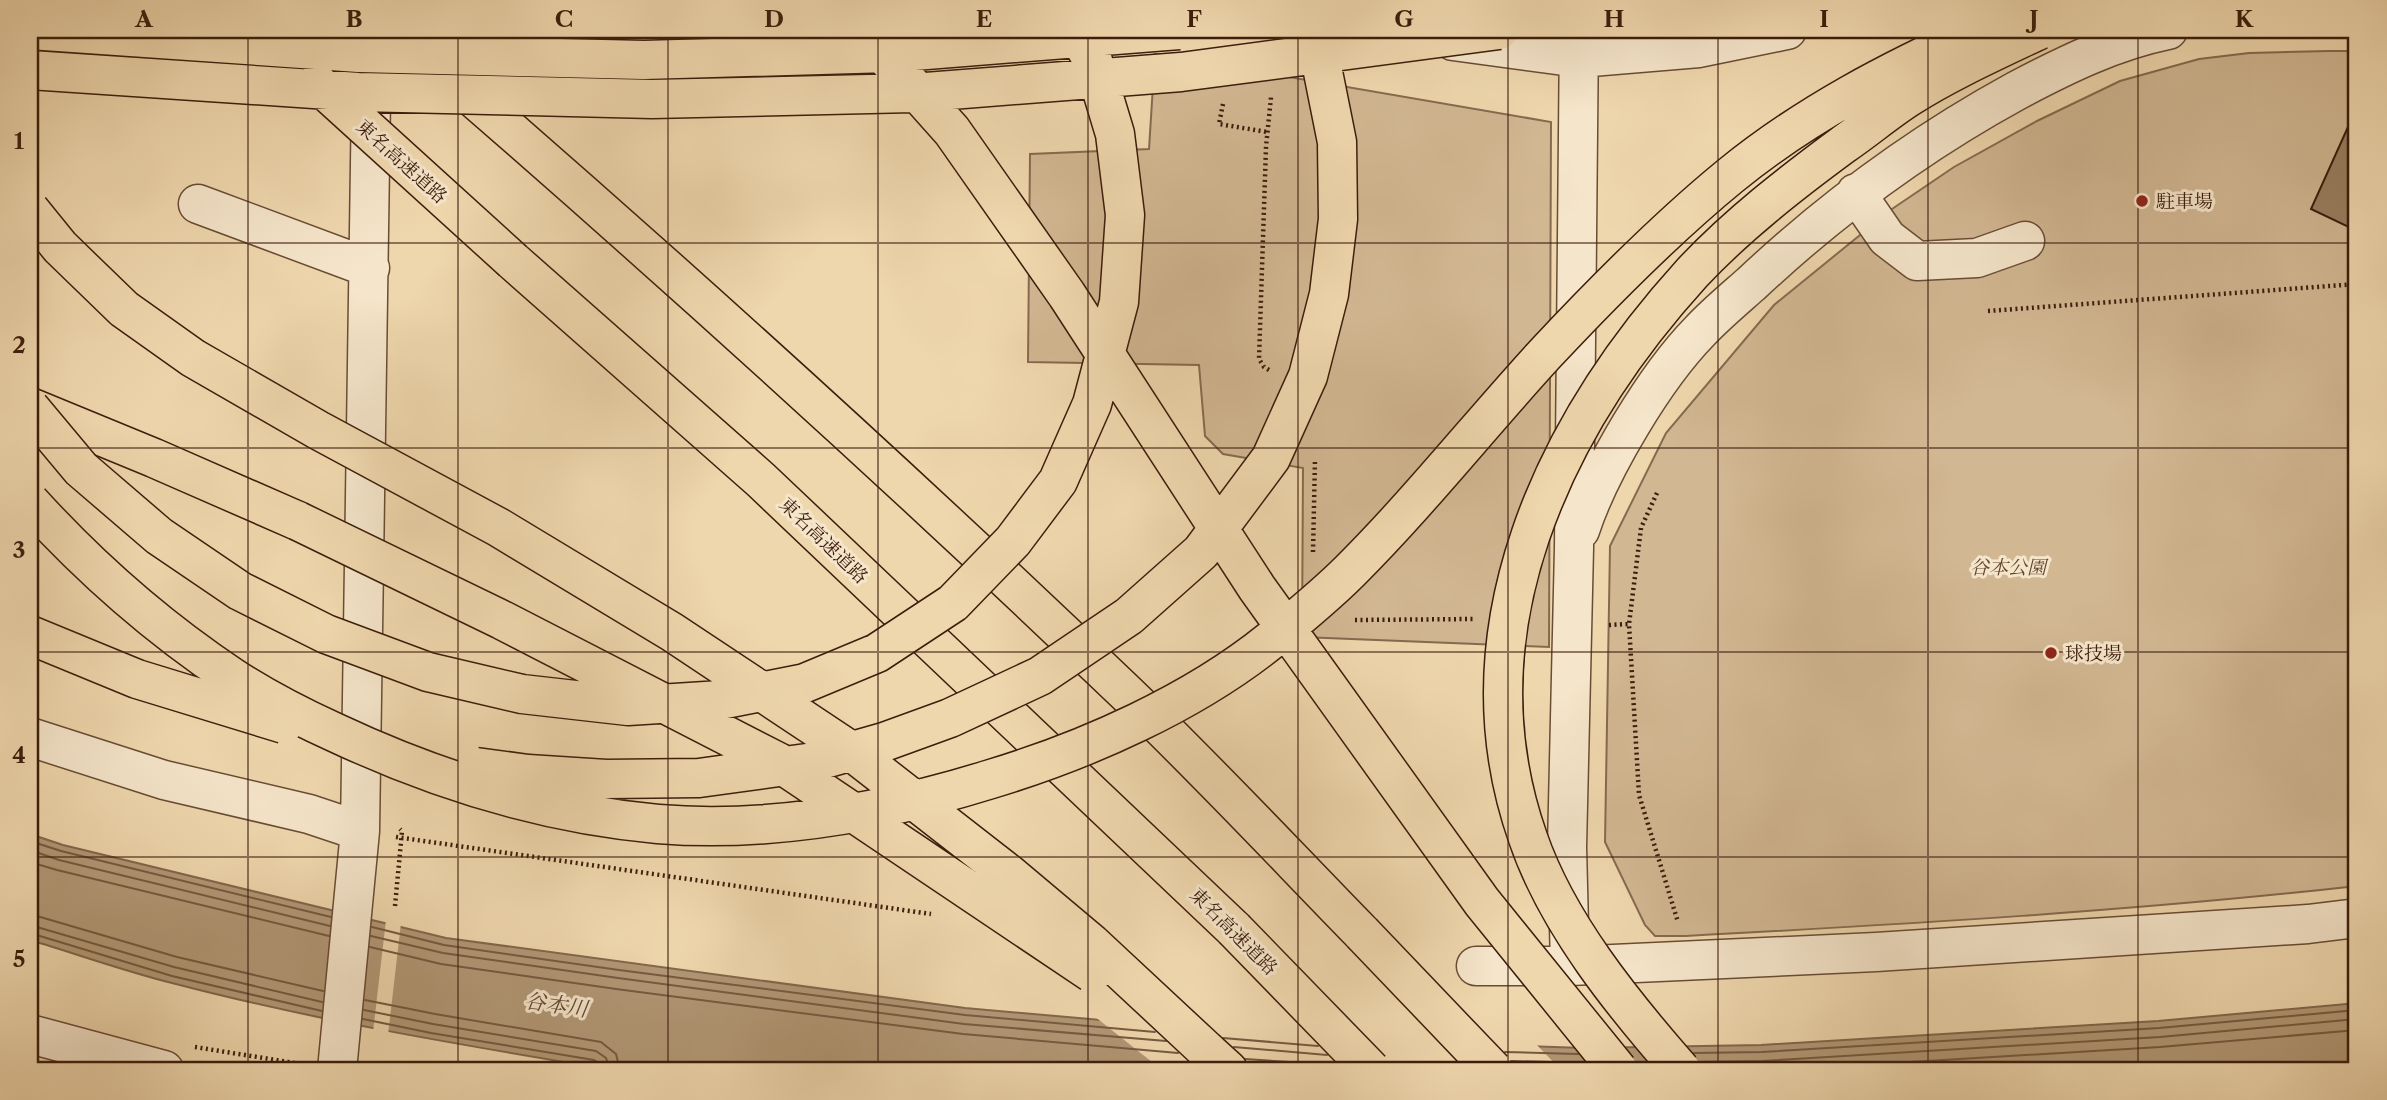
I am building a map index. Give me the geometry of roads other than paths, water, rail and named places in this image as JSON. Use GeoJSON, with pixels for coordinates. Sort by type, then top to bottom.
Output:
{"type":"FeatureCollection","features":[{"type":"Feature","properties":{"kind":"highway"},"geometry":{"type":"LineString","coordinates":[[30,30],[359,53],[644,60],[889,53],[1179,30]]}},
{"type":"Feature","properties":{"kind":"highway","name":"東名高速道路"},"geometry":{"type":"LineString","coordinates":[[258,30],[513,261],[761,480],[1234,929],[1371,1070]]}},
{"type":"Feature","properties":{"kind":"highway"},"geometry":{"type":"LineString","coordinates":[[395,30],[573,184],[816,403],[1122,689],[1493,1070]]}},
{"type":"Feature","properties":{"kind":"highway"},"geometry":{"type":"LineString","coordinates":[[862,30],[952,131],[1067,295],[1257,588],[1482,902],[1618,1070]]}},
{"type":"Feature","properties":{"kind":"highway"},"geometry":{"type":"LineString","coordinates":[[30,407],[90,477],[159,536],[240,591],[326,634],[428,672],[522,694],[628,706],[721,700],[805,683],[877,653],[953,603],[1013,541],[1058,481],[1092,404],[1119,302],[1125,215],[1115,134],[1093,61],[1076,30]]}},
{"type":"Feature","properties":{"kind":"highway"},"geometry":{"type":"LineString","coordinates":[[30,635],[137,679],[274,722],[450,763],[528,774],[606,779],[699,778],[814,761],[884,742],[962,713],[1040,676],[1129,616],[1201,552],[1270,458],[1308,376],[1329,293],[1339,219],[1337,142],[1322,67],[1310,30]]}},
{"type":"Feature","properties":{"kind":"highway"},"geometry":{"type":"LineString","coordinates":[[30,70],[358,92],[652,99],[913,93],[1181,72],[1499,30]]}},
{"type":"Feature","properties":{"kind":"highway"},"geometry":{"type":"LineString","coordinates":[[30,502],[76,552],[128,598],[237,680],[313,722],[379,753],[447,780],[510,798],[582,813],[658,824],[734,825],[806,819],[881,808],[932,796],[1030,768],[1110,736],[1202,688],[1266,644],[1347,575],[1609,287],[1732,174],[1842,98],[1894,69],[1980,30]]}},
{"type":"Feature","properties":{"kind":"highway"},"geometry":{"type":"LineString","coordinates":[[1681,1070],[1635,1017],[1584,945],[1538,865],[1527,835],[1505,736],[1503,689],[1512,601],[1531,529],[1550,484],[1584,419],[1613,373],[1648,324],[1694,272],[1742,225],[1909,97],[2039,30]]}},
{"type":"Feature","properties":{"kind":"highway"},"geometry":{"type":"LineString","coordinates":[[30,210],[60,247],[124,309],[192,358],[318,430],[498,527],[673,632],[851,751],[1009,874],[1081,934],[1217,1061]]}},
{"type":"Feature","properties":{"kind":"highway"},"geometry":{"type":"LineString","coordinates":[[30,407],[299,521],[502,620],[778,762],[1217,1061]]}},
{"type":"Feature","properties":{"kind":"street"},"geometry":{"type":"LineString","coordinates":[[337,1070],[372,840],[372,30]]}},
{"type":"Feature","properties":{"kind":"street"},"geometry":{"type":"LineString","coordinates":[[1375,30],[1579,44],[1699,48],[1787,30]]}},
{"type":"Feature","properties":{"kind":"street"},"geometry":{"type":"LineString","coordinates":[[1574,548],[1585,515],[1619,445],[1658,385],[1699,332],[1801,237],[1856,193],[1934,138],[2066,65],[2137,36],[2168,30]]}},
{"type":"Feature","properties":{"kind":"street"},"geometry":{"type":"LineString","coordinates":[[1570,966],[1567,846],[1574,548],[1579,44]]}},
{"type":"Feature","properties":{"kind":"street"},"geometry":{"type":"LineString","coordinates":[[1856,193],[1886,238],[1917,261],[1977,258],[2025,241]]}},
{"type":"Feature","properties":{"kind":"street"},"geometry":{"type":"LineString","coordinates":[[198,204],[370,268]]}},
{"type":"Feature","properties":{"kind":"street"},"geometry":{"type":"LineString","coordinates":[[30,737],[164,780],[309,814],[372,840]]}},
{"type":"Feature","properties":{"kind":"street"},"geometry":{"type":"LineString","coordinates":[[1476,966],[1570,966],[2002,946],[2308,924],[2357,918]]}},
{"type":"Feature","properties":{"kind":"street"},"geometry":{"type":"LineString","coordinates":[[30,1034],[164,1070]]}},
{"type":"Feature","properties":{"kind":"water","name":"谷本川"},"geometry":{"type":"Polygon","coordinates":[[[30,834],[63,845],[446,938],[965,1008],[1317,1039],[1584,1048],[1761,1045],[2158,1021],[2357,1003],[2357,1070],[600,1068],[278,1009],[154,978],[30,940],[30,834]]]}},
{"type":"Feature","properties":{"kind":"place","name":"駐車場"},"geometry":{"type":"Point","coordinates":[2142,201]}},
{"type":"Feature","properties":{"kind":"place","name":"球技場"},"geometry":{"type":"Point","coordinates":[2051,653]}},
{"type":"Feature","properties":{"kind":"park label","name":"谷本公園"},"geometry":{"type":"Point","coordinates":[2008,567]}}]}
